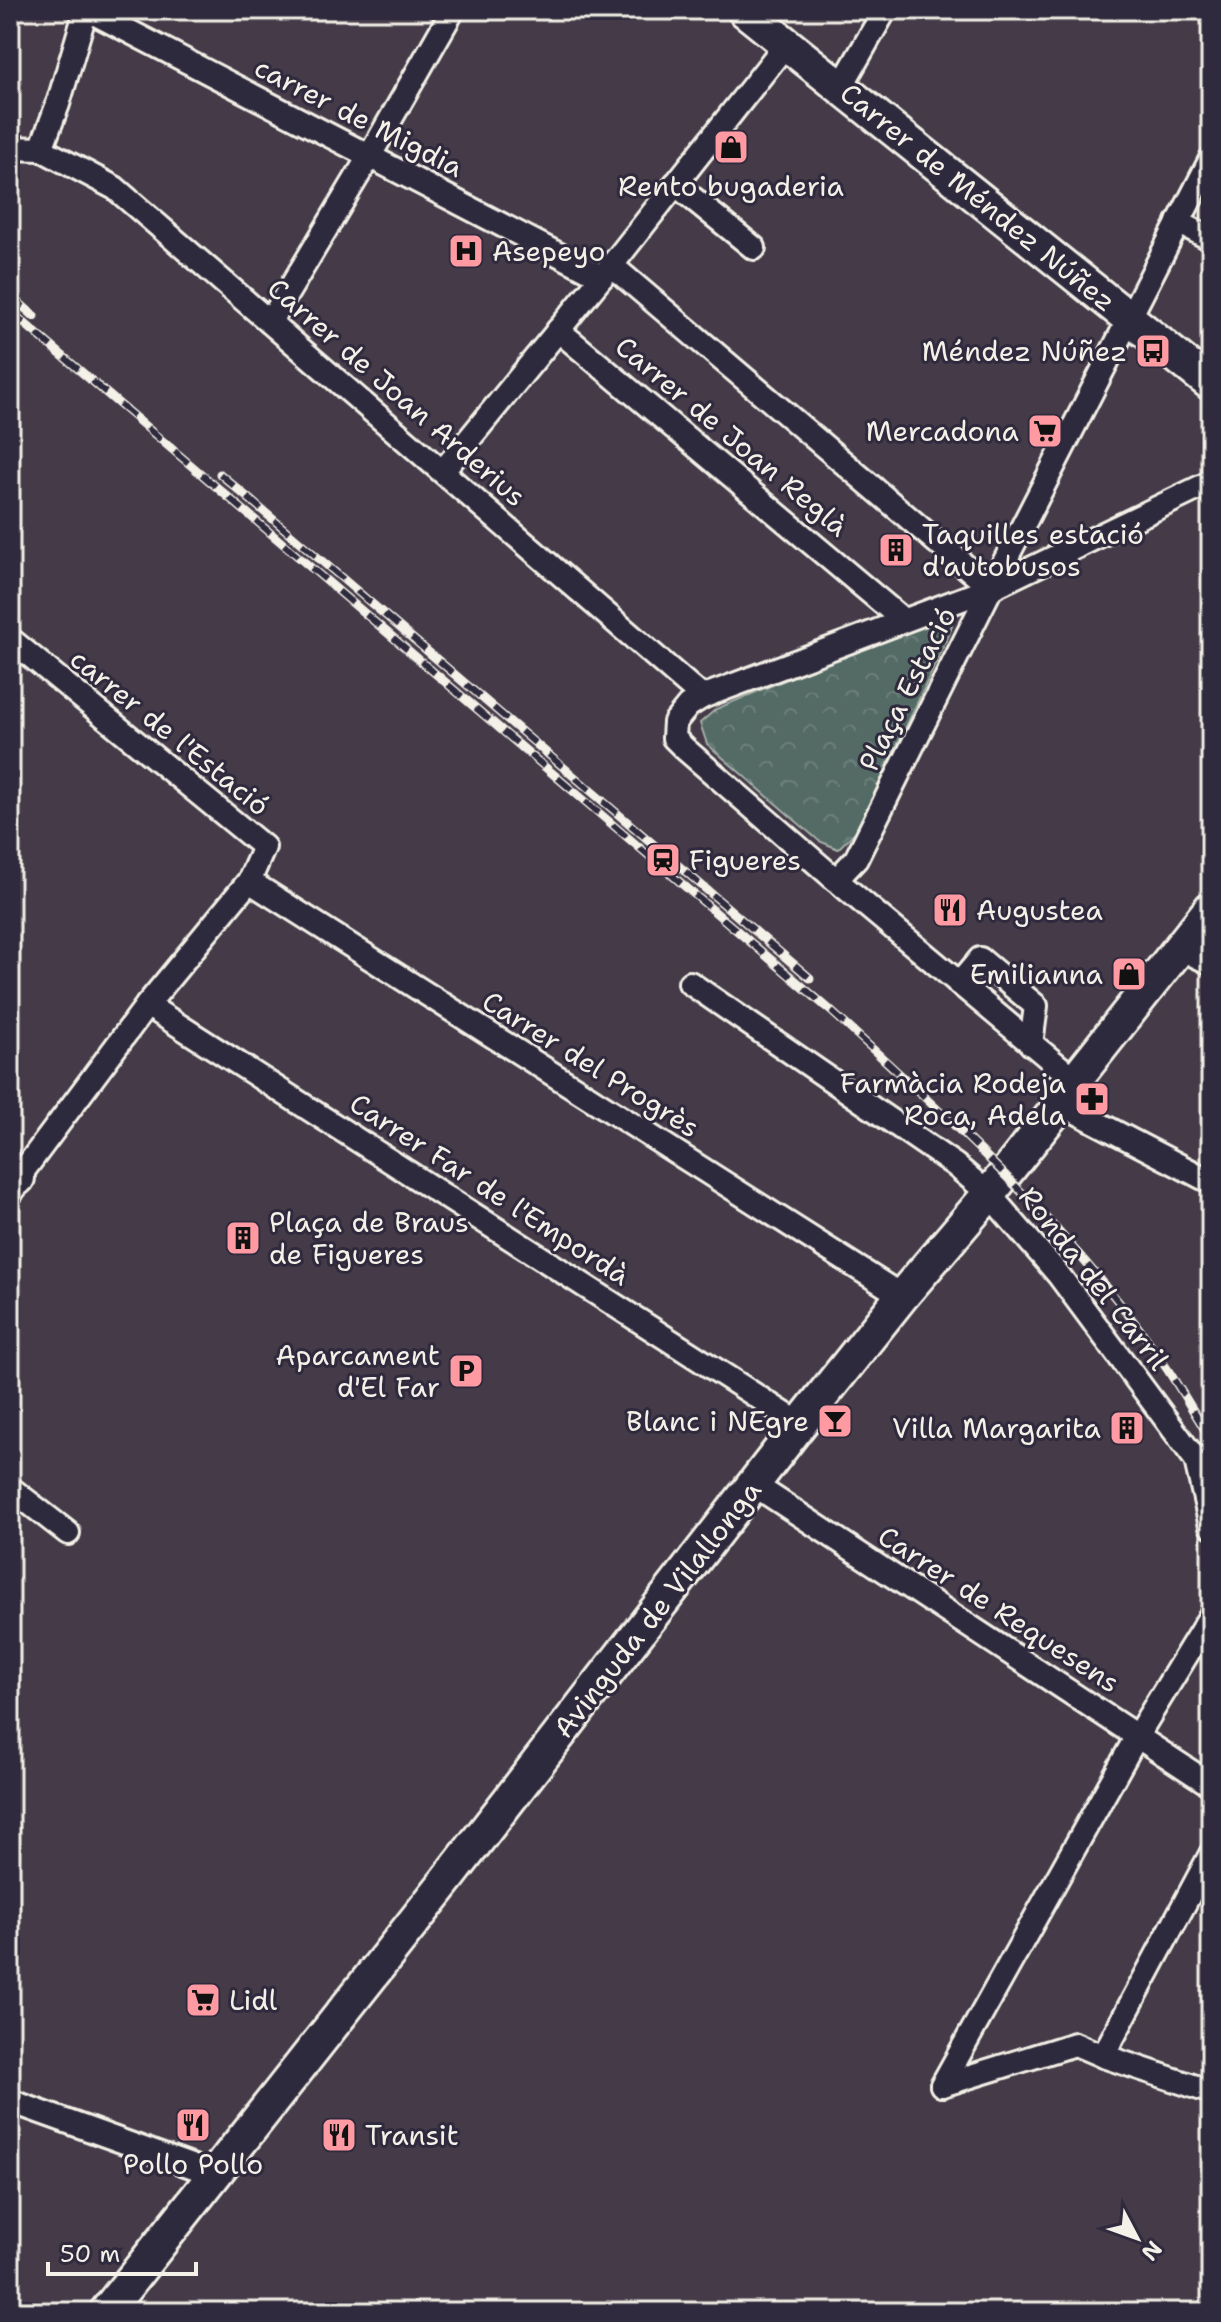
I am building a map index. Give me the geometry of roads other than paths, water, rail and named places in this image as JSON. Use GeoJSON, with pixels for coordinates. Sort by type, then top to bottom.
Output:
{"type":"FeatureCollection","features":[{"type":"Feature","properties":{"kind":"street"},"geometry":{"type":"LineString","coordinates":[[10,148],[41,149],[87,10]]}},
{"type":"Feature","properties":{"kind":"street","name":"carrer de Migdia"},"geometry":{"type":"LineString","coordinates":[[87,10],[369,157],[606,271]]}},
{"type":"Feature","properties":{"kind":"street"},"geometry":{"type":"LineString","coordinates":[[270,322],[453,10]]}},
{"type":"Feature","properties":{"kind":"street","name":"Carrer de Méndez Núñez"},"geometry":{"type":"LineString","coordinates":[[744,10],[1211,384]]}},
{"type":"Feature","properties":{"kind":"street"},"geometry":{"type":"LineString","coordinates":[[841,87],[885,10]]}},
{"type":"Feature","properties":{"kind":"street"},"geometry":{"type":"LineString","coordinates":[[443,471],[786,44]]}},
{"type":"Feature","properties":{"kind":"street","name":"Carrer de Joan Arderius"},"geometry":{"type":"LineString","coordinates":[[41,149],[115,188],[702,697]]}},
{"type":"Feature","properties":{"kind":"street"},"geometry":{"type":"LineString","coordinates":[[991,588],[1211,159]]}},
{"type":"Feature","properties":{"kind":"street"},"geometry":{"type":"LineString","coordinates":[[675,184],[754,248]]}},
{"type":"Feature","properties":{"kind":"street"},"geometry":{"type":"LineString","coordinates":[[1178,222],[1211,239]]}},
{"type":"Feature","properties":{"kind":"street","name":"Carrer de Joan Reglà"},"geometry":{"type":"LineString","coordinates":[[606,271],[991,588]]}},
{"type":"Feature","properties":{"kind":"street","name":"Carrer de Joan Reglà"},"geometry":{"type":"LineString","coordinates":[[558,330],[903,620]]}},
{"type":"Feature","properties":{"kind":"street"},"geometry":{"type":"LineString","coordinates":[[991,588],[1211,482]]}},
{"type":"Feature","properties":{"kind":"street","name":"Plaça Estació"},"geometry":{"type":"LineString","coordinates":[[991,588],[856,859],[836,880],[674,738],[675,722],[688,706],[702,697],[991,588]]}},
{"type":"Feature","properties":{"kind":"street","name":"carrer de l'Estació"},"geometry":{"type":"LineString","coordinates":[[10,639],[264,847],[249,881]]}},
{"type":"Feature","properties":{"kind":"street"},"geometry":{"type":"LineString","coordinates":[[836,880],[1031,1044],[1068,1092],[1211,1182]]}},
{"type":"Feature","properties":{"kind":"street"},"geometry":{"type":"LineString","coordinates":[[13,1187],[147,1005],[249,881]]}},
{"type":"Feature","properties":{"kind":"street","name":"Carrer del Progrès"},"geometry":{"type":"LineString","coordinates":[[249,881],[902,1296]]}},
{"type":"Feature","properties":{"kind":"street","name":"Avinguda de Vilallonga"},"geometry":{"type":"LineString","coordinates":[[106,2312],[800,1424],[902,1296],[989,1194],[1211,908]]}},
{"type":"Feature","properties":{"kind":"street"},"geometry":{"type":"LineString","coordinates":[[1179,948],[1211,963]]}},
{"type":"Feature","properties":{"kind":"street"},"geometry":{"type":"LineString","coordinates":[[959,984],[980,959],[1036,1006],[1031,1044]]}},
{"type":"Feature","properties":{"kind":"street","name":"Ronda del Carril"},"geometry":{"type":"LineString","coordinates":[[690,983],[955,1165],[989,1194],[1058,1274],[1196,1460],[1211,1526]]}},
{"type":"Feature","properties":{"kind":"street","name":"Carrer Far de l'Empordà"},"geometry":{"type":"LineString","coordinates":[[147,1005],[800,1424]]}},
{"type":"Feature","properties":{"kind":"street","name":"Carrer de Requesens"},"geometry":{"type":"LineString","coordinates":[[753,1484],[1211,1785]]}},
{"type":"Feature","properties":{"kind":"street"},"geometry":{"type":"LineString","coordinates":[[10,1488],[68,1533]]}},
{"type":"Feature","properties":{"kind":"street"},"geometry":{"type":"LineString","coordinates":[[1211,1615],[1137,1736],[942,2085],[1075,2044],[1211,2092]]}},
{"type":"Feature","properties":{"kind":"street"},"geometry":{"type":"LineString","coordinates":[[1103,2056],[1211,1854]]}},
{"type":"Feature","properties":{"kind":"street"},"geometry":{"type":"LineString","coordinates":[[10,2101],[216,2175]]}},
{"type":"Feature","properties":{"kind":"railway"},"geometry":{"type":"LineString","coordinates":[[10,295],[34,316]]}},
{"type":"Feature","properties":{"kind":"railway"},"geometry":{"type":"LineString","coordinates":[[10,311],[830,1010],[910,1083],[1025,1196],[1097,1276],[1153,1347],[1211,1440]]}},
{"type":"Feature","properties":{"kind":"railway"},"geometry":{"type":"LineString","coordinates":[[220,474],[810,978]]}},
{"type":"Feature","properties":{"kind":"place","name":"Rento bugaderia"},"geometry":{"type":"Point","coordinates":[731,147]}},
{"type":"Feature","properties":{"kind":"place","name":"Asepeyo"},"geometry":{"type":"Point","coordinates":[466,251]}},
{"type":"Feature","properties":{"kind":"place","name":"Méndez Núñez"},"geometry":{"type":"Point","coordinates":[1153,351]}},
{"type":"Feature","properties":{"kind":"place","name":"Mercadona"},"geometry":{"type":"Point","coordinates":[1045,431]}},
{"type":"Feature","properties":{"kind":"place","name":"Taquilles estació d'autobusos"},"geometry":{"type":"Point","coordinates":[896,550]}},
{"type":"Feature","properties":{"kind":"place","name":"Figueres"},"geometry":{"type":"Point","coordinates":[663,860]}},
{"type":"Feature","properties":{"kind":"place","name":"Augustea"},"geometry":{"type":"Point","coordinates":[950,910]}},
{"type":"Feature","properties":{"kind":"place","name":"Emilianna"},"geometry":{"type":"Point","coordinates":[1129,974]}},
{"type":"Feature","properties":{"kind":"place","name":"Farmàcia Rodeja Roca, Adela"},"geometry":{"type":"Point","coordinates":[1092,1099]}},
{"type":"Feature","properties":{"kind":"place","name":"Plaça de Braus de Figueres"},"geometry":{"type":"Point","coordinates":[243,1238]}},
{"type":"Feature","properties":{"kind":"place","name":"Aparcament d'El Far"},"geometry":{"type":"Point","coordinates":[466,1371]}},
{"type":"Feature","properties":{"kind":"place","name":"Blanc i NEgre"},"geometry":{"type":"Point","coordinates":[835,1421]}},
{"type":"Feature","properties":{"kind":"place","name":"Villa Margarita"},"geometry":{"type":"Point","coordinates":[1127,1428]}},
{"type":"Feature","properties":{"kind":"place","name":"Lidl"},"geometry":{"type":"Point","coordinates":[203,2000]}},
{"type":"Feature","properties":{"kind":"place","name":"Pollo Pollo"},"geometry":{"type":"Point","coordinates":[193,2125]}},
{"type":"Feature","properties":{"kind":"place","name":"Transit"},"geometry":{"type":"Point","coordinates":[339,2135]}}]}
